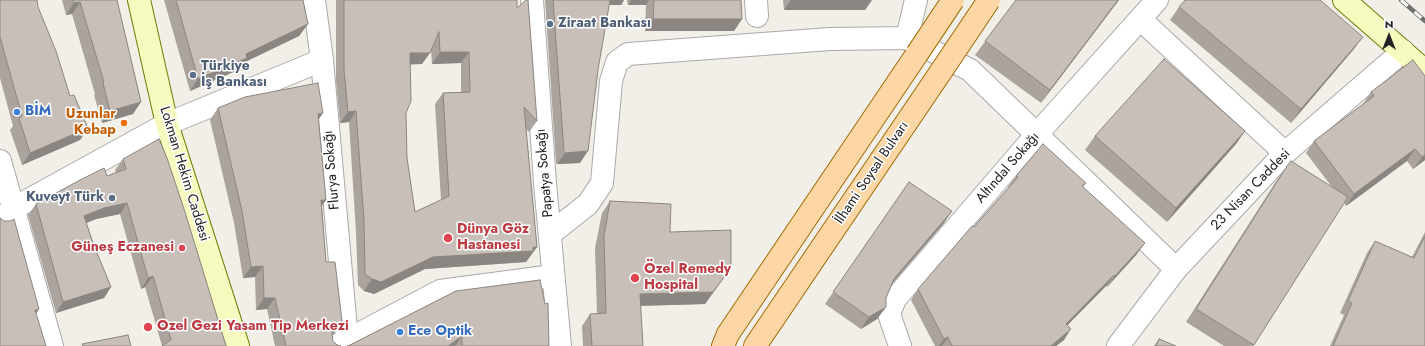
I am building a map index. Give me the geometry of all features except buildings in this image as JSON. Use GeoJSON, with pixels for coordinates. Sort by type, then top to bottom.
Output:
{"type":"FeatureCollection","features":[{"type":"Feature","properties":{"kind":"main road"},"geometry":{"type":"LineString","coordinates":[[723,346],[728,334],[912,46],[953,0]]}},
{"type":"Feature","properties":{"kind":"main road","name":"İlhami Soysal Bulvarı"},"geometry":{"type":"LineString","coordinates":[[755,346],[989,0]]}},
{"type":"Feature","properties":{"kind":"street","name":"Lokman Hekim Caddesi"},"geometry":{"type":"LineString","coordinates":[[139,0],[166,124],[238,346]]}},
{"type":"Feature","properties":{"kind":"street","name":"Flurya Sokağı"},"geometry":{"type":"LineString","coordinates":[[314,0],[322,60],[342,343]]}},
{"type":"Feature","properties":{"kind":"street","name":"Papatya Sokağı"},"geometry":{"type":"LineString","coordinates":[[532,0],[553,276],[560,346]]}},
{"type":"Feature","properties":{"kind":"street"},"geometry":{"type":"LineString","coordinates":[[912,46],[916,0]]}},
{"type":"Feature","properties":{"kind":"street","name":"Altındal Sokağı"},"geometry":{"type":"LineString","coordinates":[[900,346],[889,314],[895,299],[1037,134],[1157,0]]}},
{"type":"Feature","properties":{"kind":"street"},"geometry":{"type":"LineString","coordinates":[[1344,0],[1425,71]]}},
{"type":"Feature","properties":{"kind":"street"},"geometry":{"type":"LineString","coordinates":[[1140,18],[1285,153]]}},
{"type":"Feature","properties":{"kind":"street"},"geometry":{"type":"LineString","coordinates":[[550,234],[588,204],[602,183],[611,81],[617,62],[628,54],[830,39],[912,46],[970,70],[1176,269]]}},
{"type":"Feature","properties":{"kind":"street","name":"23 Nisan Caddesi"},"geometry":{"type":"LineString","coordinates":[[1118,346],[1176,269],[1285,153],[1403,51]]}},
{"type":"Feature","properties":{"kind":"street"},"geometry":{"type":"LineString","coordinates":[[5,213],[166,124],[322,60]]}},
{"type":"Feature","properties":{"kind":"street"},"geometry":{"type":"LineString","coordinates":[[0,161],[5,213],[52,346]]}},
{"type":"Feature","properties":{"kind":"street"},"geometry":{"type":"LineString","coordinates":[[342,343],[440,290],[553,276]]}},
{"type":"Feature","properties":{"kind":"railway"},"geometry":{"type":"LineString","coordinates":[[1401,0],[1425,21]]}},
{"type":"Feature","properties":{"kind":"place","name":"Ziraat Bankası"},"geometry":{"type":"Point","coordinates":[550,24]}},
{"type":"Feature","properties":{"kind":"place","name":"Türkiye İş Bankası"},"geometry":{"type":"Point","coordinates":[193,75]}},
{"type":"Feature","properties":{"kind":"place","name":"BİM"},"geometry":{"type":"Point","coordinates":[17,112]}},
{"type":"Feature","properties":{"kind":"place","name":"Uzunlar Kebap"},"geometry":{"type":"Point","coordinates":[124,123]}},
{"type":"Feature","properties":{"kind":"place","name":"Kuveyt Türk"},"geometry":{"type":"Point","coordinates":[112,198]}},
{"type":"Feature","properties":{"kind":"place","name":"Dünya Göz Hastanesi"},"geometry":{"type":"Point","coordinates":[448,238]}},
{"type":"Feature","properties":{"kind":"place","name":"Güneş Eczanesi"},"geometry":{"type":"Point","coordinates":[182,248]}},
{"type":"Feature","properties":{"kind":"place","name":"Özel Remedy Hospital"},"geometry":{"type":"Point","coordinates":[635,278]}},
{"type":"Feature","properties":{"kind":"place","name":"Ozel Gezi Yasam Tip Merkezi"},"geometry":{"type":"Point","coordinates":[148,327]}},
{"type":"Feature","properties":{"kind":"place","name":"Ece Optik"},"geometry":{"type":"Point","coordinates":[400,332]}}]}
